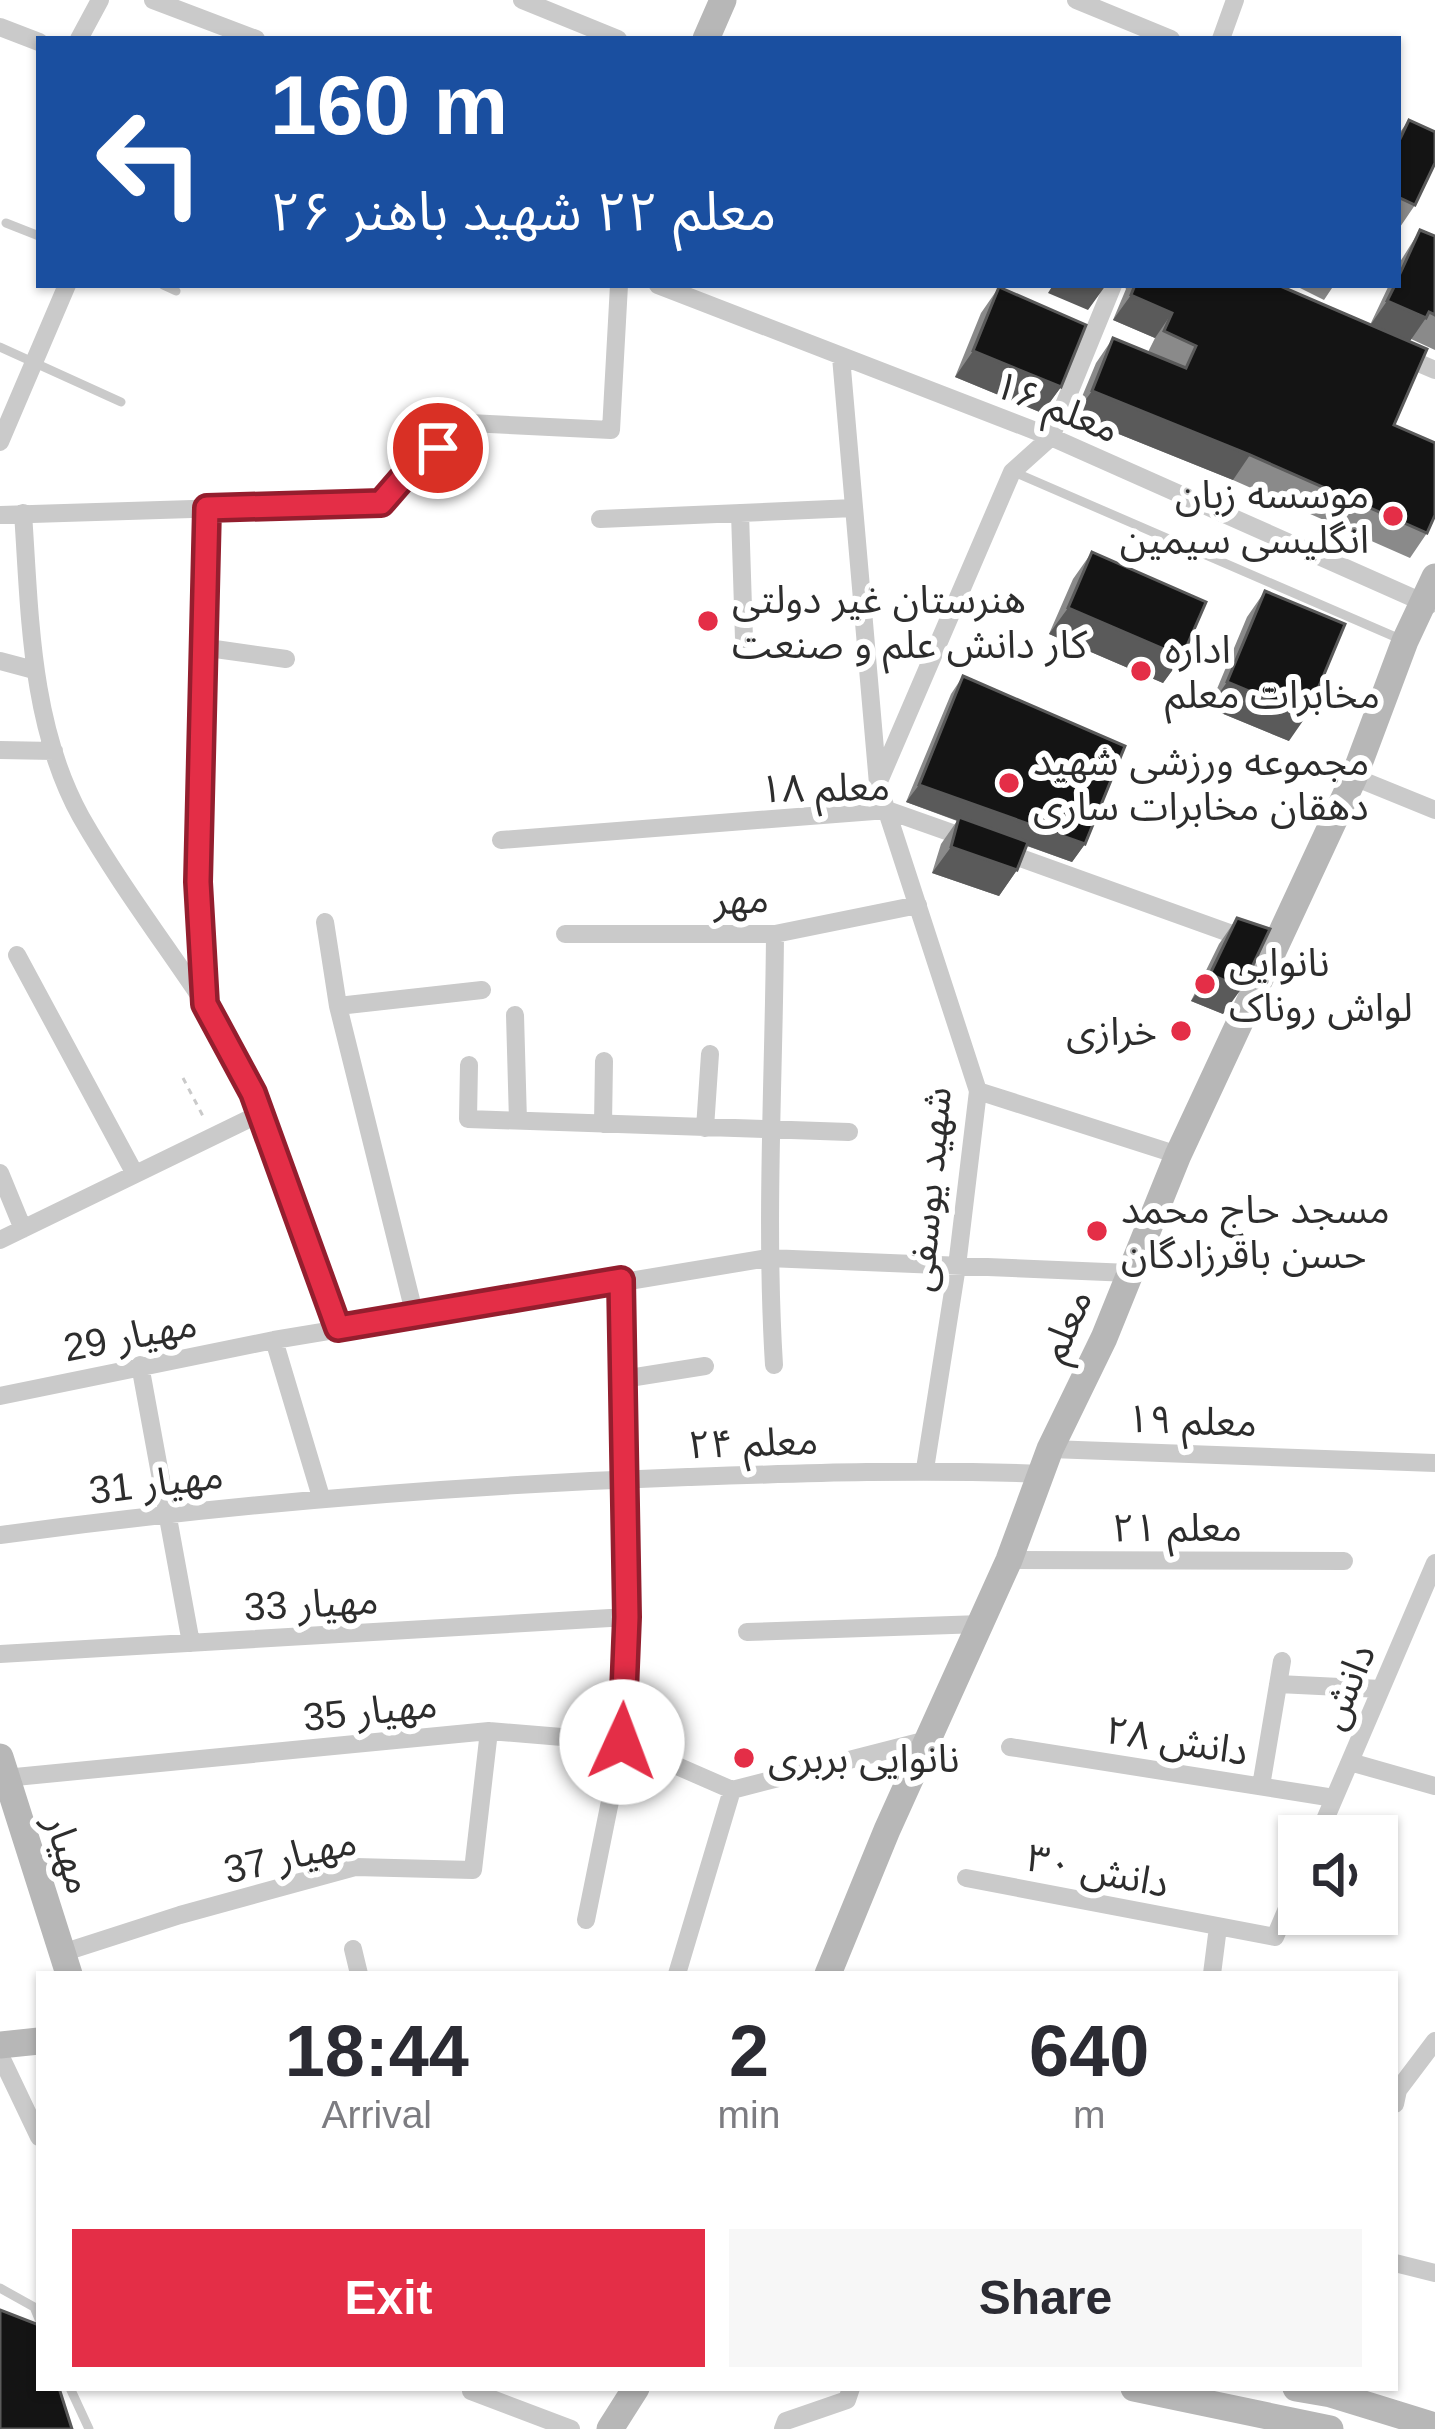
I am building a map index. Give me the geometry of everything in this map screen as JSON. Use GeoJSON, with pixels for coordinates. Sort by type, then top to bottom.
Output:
{"type":"FeatureCollection","features":[{"type":"Feature","properties":{"kind":"main road"},"geometry":{"type":"LineString","coordinates":[[707,36],[723,0]]}},
{"type":"Feature","properties":{"kind":"main road","name":"معلم"},"geometry":{"type":"LineString","coordinates":[[829,1971],[1104,1338],[1178,1155],[1354,777],[1405,641],[1431,596]]}},
{"type":"Feature","properties":{"kind":"main road","name":"مهیار"},"geometry":{"type":"LineString","coordinates":[[2,1768],[65,1964]]}},
{"type":"Feature","properties":{"kind":"main road"},"geometry":{"type":"LineString","coordinates":[[0,2045],[36,2041]]}},
{"type":"Feature","properties":{"kind":"main road"},"geometry":{"type":"LineString","coordinates":[[610,2429],[634,2391]]}},
{"type":"Feature","properties":{"kind":"main road"},"geometry":{"type":"LineString","coordinates":[[1148,2391],[1326,2428],[1332,2391],[1435,2426]]}},
{"type":"Feature","properties":{"kind":"street"},"geometry":{"type":"LineString","coordinates":[[82,36],[100,0]]}},
{"type":"Feature","properties":{"kind":"street"},"geometry":{"type":"LineString","coordinates":[[153,0],[248,36]]}},
{"type":"Feature","properties":{"kind":"street"},"geometry":{"type":"LineString","coordinates":[[522,0],[611,36]]}},
{"type":"Feature","properties":{"kind":"street"},"geometry":{"type":"LineString","coordinates":[[1076,0],[1164,36]]}},
{"type":"Feature","properties":{"kind":"street"},"geometry":{"type":"LineString","coordinates":[[1222,36],[1235,0]]}},
{"type":"Feature","properties":{"kind":"street"},"geometry":{"type":"LineString","coordinates":[[0,27],[36,41]]}},
{"type":"Feature","properties":{"kind":"street"},"geometry":{"type":"LineString","coordinates":[[0,442],[66,288]]}},
{"type":"Feature","properties":{"kind":"street"},"geometry":{"type":"LineString","coordinates":[[0,514],[381,503],[407,473],[469,423],[610,430],[619,288]]}},
{"type":"Feature","properties":{"kind":"street","name":"معلم ۱۶"},"geometry":{"type":"LineString","coordinates":[[666,288],[1052,437],[1431,596]]}},
{"type":"Feature","properties":{"kind":"street"},"geometry":{"type":"LineString","coordinates":[[878,784],[1012,472],[1052,437],[1112,288]]}},
{"type":"Feature","properties":{"kind":"street"},"geometry":{"type":"LineString","coordinates":[[1391,351],[1435,370]]}},
{"type":"Feature","properties":{"kind":"street","name":"شهید یوسفی"},"geometry":{"type":"LineString","coordinates":[[841,357],[878,784],[978,1091],[925,1468]]}},
{"type":"Feature","properties":{"kind":"street"},"geometry":{"type":"LineString","coordinates":[[205,1004],[198,882],[207,508]]}},
{"type":"Feature","properties":{"kind":"street"},"geometry":{"type":"LineString","coordinates":[[600,519],[854,508]]}},
{"type":"Feature","properties":{"kind":"street"},"geometry":{"type":"LineString","coordinates":[[23,513],[34,670],[54,751],[80,814],[205,1004],[253,1093],[338,1328]]}},
{"type":"Feature","properties":{"kind":"street"},"geometry":{"type":"LineString","coordinates":[[740,513],[744,639]]}},
{"type":"Feature","properties":{"kind":"street"},"geometry":{"type":"LineString","coordinates":[[201,647],[286,659]]}},
{"type":"Feature","properties":{"kind":"street"},"geometry":{"type":"LineString","coordinates":[[0,661],[34,670]]}},
{"type":"Feature","properties":{"kind":"street"},"geometry":{"type":"LineString","coordinates":[[0,750],[54,751]]}},
{"type":"Feature","properties":{"kind":"street"},"geometry":{"type":"LineString","coordinates":[[1354,777],[1435,810]]}},
{"type":"Feature","properties":{"kind":"street","name":"معلم ۱۸"},"geometry":{"type":"LineString","coordinates":[[501,841],[887,810],[1273,948]]}},
{"type":"Feature","properties":{"kind":"street","name":"مهر"},"geometry":{"type":"LineString","coordinates":[[565,934],[775,934],[918,905]]}},
{"type":"Feature","properties":{"kind":"street"},"geometry":{"type":"LineString","coordinates":[[325,922],[338,1006],[415,1316]]}},
{"type":"Feature","properties":{"kind":"street"},"geometry":{"type":"LineString","coordinates":[[773,1364],[767,1258],[774,1131],[775,934]]}},
{"type":"Feature","properties":{"kind":"street"},"geometry":{"type":"LineString","coordinates":[[17,956],[135,1174]]}},
{"type":"Feature","properties":{"kind":"street"},"geometry":{"type":"LineString","coordinates":[[338,1006],[482,989]]}},
{"type":"Feature","properties":{"kind":"street"},"geometry":{"type":"LineString","coordinates":[[515,1015],[518,1120]]}},
{"type":"Feature","properties":{"kind":"street"},"geometry":{"type":"LineString","coordinates":[[705,1128],[710,1054]]}},
{"type":"Feature","properties":{"kind":"street"},"geometry":{"type":"LineString","coordinates":[[603,1124],[604,1061]]}},
{"type":"Feature","properties":{"kind":"street"},"geometry":{"type":"LineString","coordinates":[[469,1065],[468,1119],[849,1132]]}},
{"type":"Feature","properties":{"kind":"street"},"geometry":{"type":"LineString","coordinates":[[978,1091],[1178,1155]]}},
{"type":"Feature","properties":{"kind":"street"},"geometry":{"type":"LineString","coordinates":[[0,1240],[259,1114]]}},
{"type":"Feature","properties":{"kind":"street"},"geometry":{"type":"LineString","coordinates":[[0,1173],[22,1229]]}},
{"type":"Feature","properties":{"kind":"street","name":"مهیار 29"},"geometry":{"type":"LineString","coordinates":[[0,1396],[338,1328],[767,1258],[1130,1273]]}},
{"type":"Feature","properties":{"kind":"street"},"geometry":{"type":"LineString","coordinates":[[586,1919],[622,1742],[627,1617],[621,1280]]}},
{"type":"Feature","properties":{"kind":"street"},"geometry":{"type":"LineString","coordinates":[[274,1340],[321,1497]]}},
{"type":"Feature","properties":{"kind":"street"},"geometry":{"type":"LineString","coordinates":[[140,1365],[191,1643]]}},
{"type":"Feature","properties":{"kind":"street"},"geometry":{"type":"LineString","coordinates":[[623,1379],[705,1366]]}},
{"type":"Feature","properties":{"kind":"street","name":"معلم ۱۹"},"geometry":{"type":"LineString","coordinates":[[1047,1462],[1331,1456],[1435,1463]]}},
{"type":"Feature","properties":{"kind":"street","name":"معلم ۲۴"},"geometry":{"type":"LineString","coordinates":[[321,1497],[1047,1462]]}},
{"type":"Feature","properties":{"kind":"street","name":"مهیار 31"},"geometry":{"type":"LineString","coordinates":[[0,1535],[321,1497]]}},
{"type":"Feature","properties":{"kind":"street","name":"معلم ۲۱"},"geometry":{"type":"LineString","coordinates":[[1009,1560],[1344,1561]]}},
{"type":"Feature","properties":{"kind":"street","name":"دانش"},"geometry":{"type":"LineString","coordinates":[[1327,1815],[1435,1563]]}},
{"type":"Feature","properties":{"kind":"street"},"geometry":{"type":"LineString","coordinates":[[1426,1583],[1435,1603]]}},
{"type":"Feature","properties":{"kind":"street","name":"مهیار 33"},"geometry":{"type":"LineString","coordinates":[[0,1654],[627,1617]]}},
{"type":"Feature","properties":{"kind":"street"},"geometry":{"type":"LineString","coordinates":[[747,1632],[980,1624]]}},
{"type":"Feature","properties":{"kind":"street"},"geometry":{"type":"LineString","coordinates":[[1261,1786],[1282,1660]]}},
{"type":"Feature","properties":{"kind":"street"},"geometry":{"type":"LineString","coordinates":[[1278,1684],[1381,1689]]}},
{"type":"Feature","properties":{"kind":"street","name":"مهیار 35"},"geometry":{"type":"LineString","coordinates":[[2,1768],[489,1731],[622,1742],[732,1790]]}},
{"type":"Feature","properties":{"kind":"street","name":"مهیار 37"},"geometry":{"type":"LineString","coordinates":[[65,1964],[180,1915],[355,1867],[473,1870],[489,1731]]}},
{"type":"Feature","properties":{"kind":"street"},"geometry":{"type":"LineString","coordinates":[[678,1971],[732,1790],[931,1739]]}},
{"type":"Feature","properties":{"kind":"street","name":"دانش ۲۸"},"geometry":{"type":"LineString","coordinates":[[1010,1747],[1334,1798]]}},
{"type":"Feature","properties":{"kind":"street"},"geometry":{"type":"LineString","coordinates":[[1349,1762],[1435,1786]]}},
{"type":"Feature","properties":{"kind":"street","name":"دانش ۳۰"},"geometry":{"type":"LineString","coordinates":[[966,1878],[1218,1927]]}},
{"type":"Feature","properties":{"kind":"street"},"geometry":{"type":"LineString","coordinates":[[1212,1971],[1218,1927],[1275,1937],[1278,1930]]}},
{"type":"Feature","properties":{"kind":"street"},"geometry":{"type":"LineString","coordinates":[[353,1949],[358,1971]]}},
{"type":"Feature","properties":{"kind":"street"},"geometry":{"type":"LineString","coordinates":[[1398,2092],[1435,2041]]}},
{"type":"Feature","properties":{"kind":"street"},"geometry":{"type":"LineString","coordinates":[[0,2055],[36,2131]]}},
{"type":"Feature","properties":{"kind":"street"},"geometry":{"type":"LineString","coordinates":[[1398,2264],[1435,2273]]}},
{"type":"Feature","properties":{"kind":"street"},"geometry":{"type":"LineString","coordinates":[[471,2391],[571,2429]]}},
{"type":"Feature","properties":{"kind":"street"},"geometry":{"type":"LineString","coordinates":[[783,2429],[786,2421],[847,2400],[850,2391]]}},
{"type":"Feature","properties":{"kind":"lane"},"geometry":{"type":"LineString","coordinates":[[6,223],[36,235]]}},
{"type":"Feature","properties":{"kind":"lane"},"geometry":{"type":"LineString","coordinates":[[171,288],[176,290]]}},
{"type":"Feature","properties":{"kind":"lane"},"geometry":{"type":"LineString","coordinates":[[0,347],[121,402]]}},
{"type":"Feature","properties":{"kind":"lane"},"geometry":{"type":"LineString","coordinates":[[1012,472],[1405,641]]}},
{"type":"Feature","properties":{"kind":"lane"},"geometry":{"type":"LineString","coordinates":[[0,2288],[36,2312]]}},
{"type":"Feature","properties":{"kind":"lane"},"geometry":{"type":"LineString","coordinates":[[71,2391],[89,2429]]}},
{"type":"Feature","properties":{"kind":"path"},"geometry":{"type":"LineString","coordinates":[[183,1078],[214,1136]]}},
{"type":"Feature","properties":{"kind":"building"},"geometry":{"type":"Polygon","coordinates":[[[1409,120],[1435,132],[1435,163],[1415,205],[1401,198],[1401,137],[1409,120]]]}},
{"type":"Feature","properties":{"kind":"building"},"geometry":{"type":"Polygon","coordinates":[[[1420,230],[1435,236],[1435,315],[1429,312],[1426,318],[1387,301],[1394,288],[1401,288],[1401,271],[1420,230]]]}},
{"type":"Feature","properties":{"kind":"building"},"geometry":{"type":"Polygon","coordinates":[[[999,288],[1086,325],[1061,387],[973,351],[999,288]]]}},
{"type":"Feature","properties":{"kind":"building"},"geometry":{"type":"Polygon","coordinates":[[[1134,288],[1285,288],[1427,349],[1394,425],[1435,443],[1435,515],[1427,533],[1092,391],[1113,338],[1186,368],[1196,346],[1164,331],[1172,313],[1131,295],[1134,288]]]}},
{"type":"Feature","properties":{"kind":"building"},"geometry":{"type":"Polygon","coordinates":[[[1092,552],[1206,602],[1182,657],[1068,608],[1092,552]]]}},
{"type":"Feature","properties":{"kind":"building"},"geometry":{"type":"Polygon","coordinates":[[[1265,591],[1345,624],[1307,715],[1227,682],[1265,591]]]}},
{"type":"Feature","properties":{"kind":"building","name":"مجموعه ورزشی شهید دهقان مخابرات ساری"},"geometry":{"type":"Polygon","coordinates":[[[963,676],[1125,746],[1085,844],[919,785],[963,676]]]}},
{"type":"Feature","properties":{"kind":"building"},"geometry":{"type":"Polygon","coordinates":[[[959,817],[1028,842],[1017,870],[951,847],[959,817]]]}},
{"type":"Feature","properties":{"kind":"building"},"geometry":{"type":"Polygon","coordinates":[[[1237,918],[1270,929],[1242,988],[1210,974],[1237,918]]]}},
{"type":"Feature","properties":{"kind":"building"},"geometry":{"type":"Polygon","coordinates":[[[0,2310],[36,2324],[36,2391],[60,2391],[72,2429],[0,2429],[0,2310]]]}},
{"type":"Feature","properties":{"kind":"place","name":"موسسه زبان انگلیسی سیمین"},"geometry":{"type":"Point","coordinates":[1393,516]}},
{"type":"Feature","properties":{"kind":"place","name":"هنرستان غیر دولتی کار دانش علم و صنعت"},"geometry":{"type":"Point","coordinates":[708,621]}},
{"type":"Feature","properties":{"kind":"place","name":"اداره مخابرات معلم"},"geometry":{"type":"Point","coordinates":[1141,671]}},
{"type":"Feature","properties":{"kind":"place","name":"مجموعه ورزشی شهید دهقان مخابرات ساری"},"geometry":{"type":"Point","coordinates":[1009,783]}},
{"type":"Feature","properties":{"kind":"place","name":"نانوایی لواش روناک"},"geometry":{"type":"Point","coordinates":[1205,984]}},
{"type":"Feature","properties":{"kind":"place","name":"خرازی"},"geometry":{"type":"Point","coordinates":[1181,1031]}},
{"type":"Feature","properties":{"kind":"place","name":"مسجد حاج محمد حسن باقرزادگان"},"geometry":{"type":"Point","coordinates":[1097,1231]}},
{"type":"Feature","properties":{"kind":"place","name":"نانوایی بربری"},"geometry":{"type":"Point","coordinates":[744,1758]}},
{"type":"Feature","properties":{"kind":"route"},"geometry":{"type":"LineString","coordinates":[[438,448],[381,503],[207,508],[198,882],[205,1004],[253,1093],[338,1328],[621,1280],[627,1617],[622,1742]]}}]}
